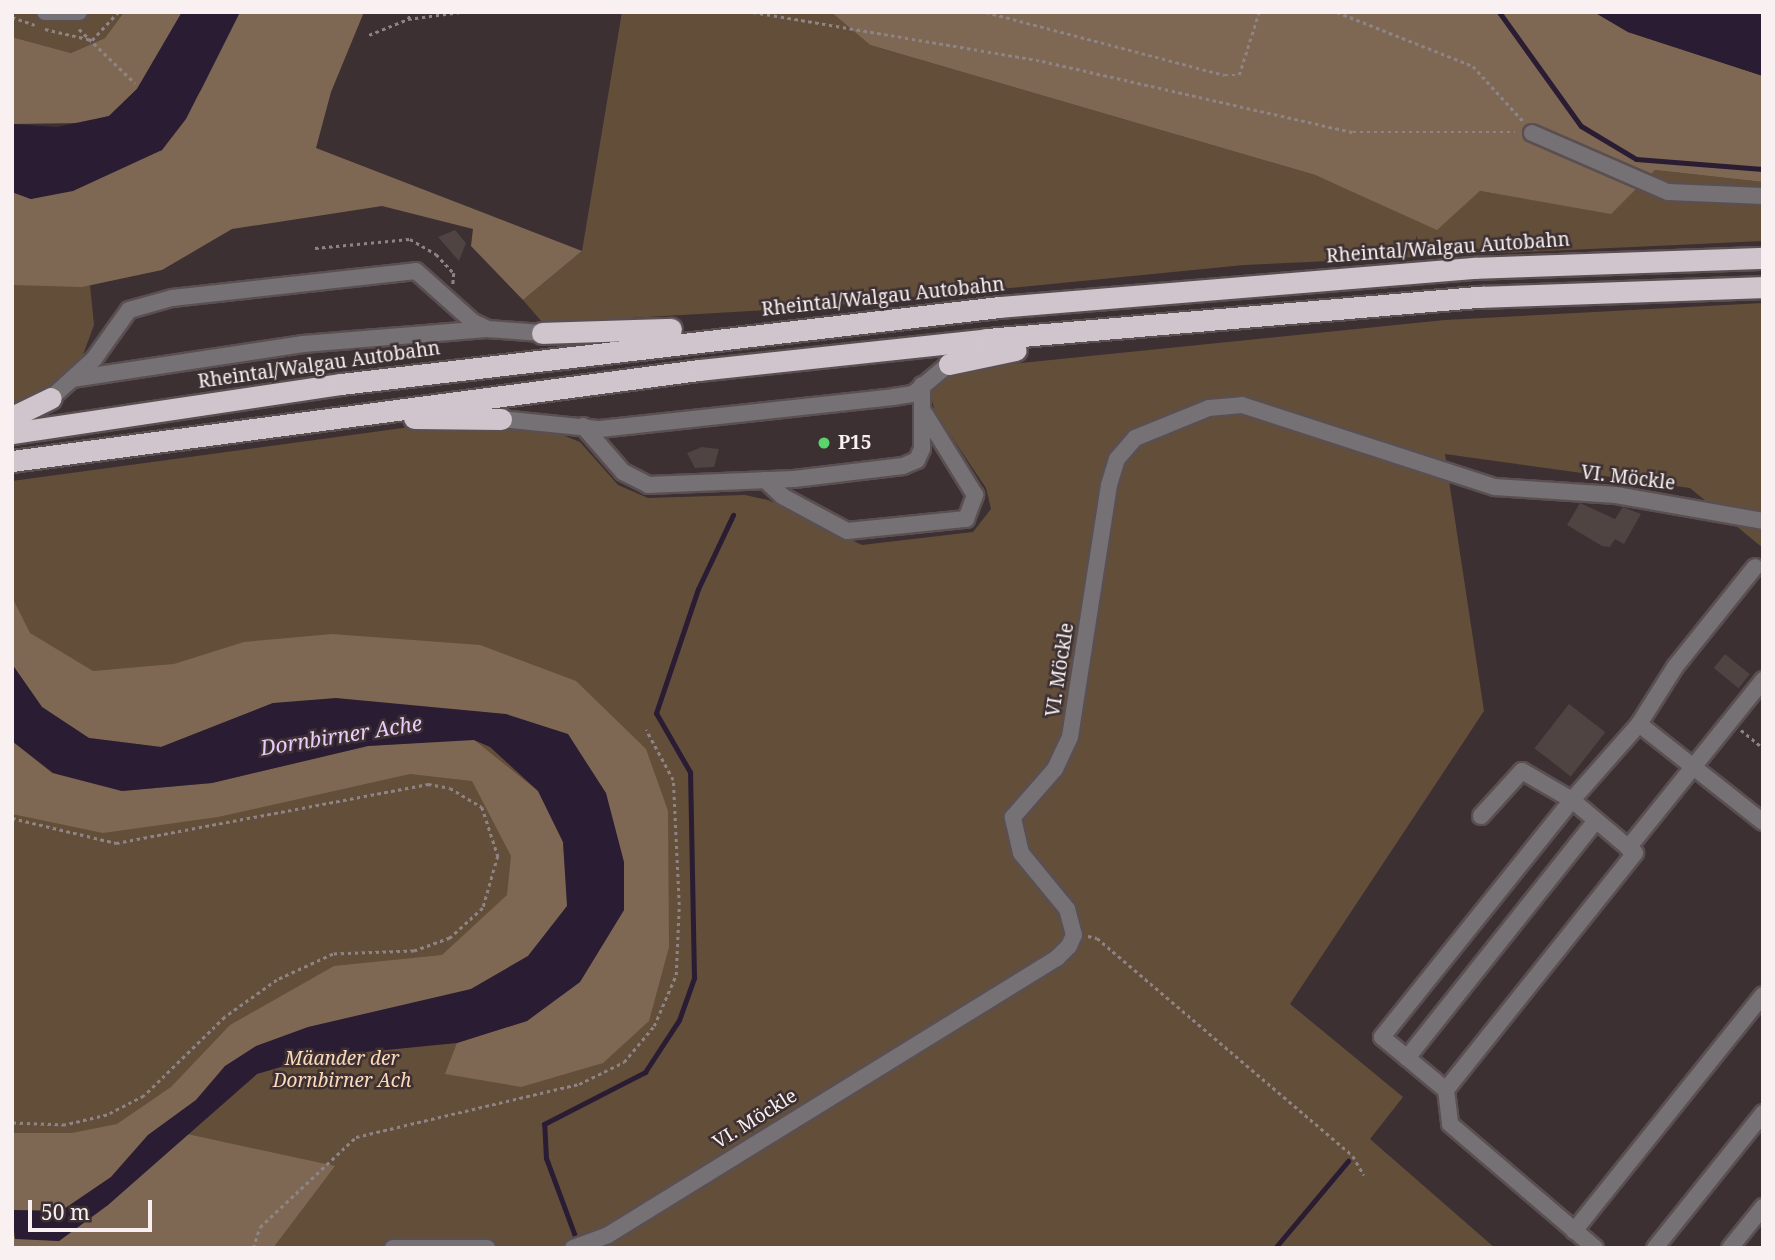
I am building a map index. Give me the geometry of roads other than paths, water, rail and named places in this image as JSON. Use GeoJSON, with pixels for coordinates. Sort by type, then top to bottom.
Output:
{"type":"FeatureCollection","features":[{"type":"Feature","properties":{"kind":"highway","name":"Rheintal/Walgau Autobahn"},"geometry":{"type":"LineString","coordinates":[[12,433],[341,384],[716,337],[1210,288],[1474,268],[1763,258]]}},
{"type":"Feature","properties":{"kind":"highway"},"geometry":{"type":"LineString","coordinates":[[12,461],[699,370],[1067,331],[1481,297],[1763,287]]}},
{"type":"Feature","properties":{"kind":"highway"},"geometry":{"type":"LineString","coordinates":[[542,333],[693,327],[716,337]]}},
{"type":"Feature","properties":{"kind":"highway"},"geometry":{"type":"LineString","coordinates":[[949,364],[1027,348],[1067,331]]}},
{"type":"Feature","properties":{"kind":"highway"},"geometry":{"type":"LineString","coordinates":[[12,417],[51,398]]}},
{"type":"Feature","properties":{"kind":"highway"},"geometry":{"type":"LineString","coordinates":[[345,416],[501,419]]}},
{"type":"Feature","properties":{"kind":"street"},"geometry":{"type":"LineString","coordinates":[[45,12],[71,14]]}},
{"type":"Feature","properties":{"kind":"street"},"geometry":{"type":"LineString","coordinates":[[1532,133],[1588,162],[1668,192],[1763,196]]}},
{"type":"Feature","properties":{"kind":"street"},"geometry":{"type":"LineString","coordinates":[[51,398],[72,379],[122,316],[151,300],[416,271],[447,299],[488,329]]}},
{"type":"Feature","properties":{"kind":"street"},"geometry":{"type":"LineString","coordinates":[[72,379],[303,344],[488,329],[542,333]]}},
{"type":"Feature","properties":{"kind":"street"},"geometry":{"type":"LineString","coordinates":[[501,419],[583,426],[648,425],[893,397],[913,394],[949,364]]}},
{"type":"Feature","properties":{"kind":"street"},"geometry":{"type":"LineString","coordinates":[[583,426],[634,481],[765,480],[917,460],[925,414],[922,385]]}},
{"type":"Feature","properties":{"kind":"street","name":"VI. Möckle"},"geometry":{"type":"LineString","coordinates":[[573,1248],[608,1235],[1057,958],[1074,934],[1067,909],[1021,853],[1013,817],[1055,769],[1070,737],[1110,485],[1117,459],[1135,438],[1209,408],[1241,405],[1495,487],[1616,495],[1763,521]]}},
{"type":"Feature","properties":{"kind":"street"},"geometry":{"type":"LineString","coordinates":[[765,480],[782,496],[847,531],[966,519],[975,495],[925,414]]}},
{"type":"Feature","properties":{"kind":"street"},"geometry":{"type":"LineString","coordinates":[[1595,1248],[1450,1124],[1446,1090],[1382,1037],[1572,800],[1639,724],[1675,667],[1755,567]]}},
{"type":"Feature","properties":{"kind":"street"},"geometry":{"type":"LineString","coordinates":[[1629,848],[1763,680]]}},
{"type":"Feature","properties":{"kind":"street"},"geometry":{"type":"LineString","coordinates":[[1639,724],[1763,822]]}},
{"type":"Feature","properties":{"kind":"street"},"geometry":{"type":"LineString","coordinates":[[1446,1090],[1635,853],[1594,823],[1572,800],[1522,771],[1481,816]]}},
{"type":"Feature","properties":{"kind":"street"},"geometry":{"type":"LineString","coordinates":[[1407,1058],[1594,823]]}},
{"type":"Feature","properties":{"kind":"street"},"geometry":{"type":"LineString","coordinates":[[1574,1231],[1763,995]]}},
{"type":"Feature","properties":{"kind":"street"},"geometry":{"type":"LineString","coordinates":[[1664,1244],[1763,1113]]}},
{"type":"Feature","properties":{"kind":"street"},"geometry":{"type":"LineString","coordinates":[[1730,1248],[1763,1207]]}},
{"type":"Feature","properties":{"kind":"street"},"geometry":{"type":"LineString","coordinates":[[393,1248],[487,1248]]}},
{"type":"Feature","properties":{"kind":"water"},"geometry":{"type":"Polygon","coordinates":[[[182,12],[240,12],[186,119],[162,150],[73,191],[31,199],[12,192],[12,124],[57,127],[109,116],[137,89],[182,12]]]}},
{"type":"Feature","properties":{"kind":"water"},"geometry":{"type":"Polygon","coordinates":[[[1594,12],[1763,12],[1763,76],[1628,32],[1594,12]]]}},
{"type":"Feature","properties":{"kind":"water","name":"Dornbirner Ache"},"geometry":{"type":"Polygon","coordinates":[[[12,664],[42,707],[89,738],[161,747],[273,703],[336,698],[506,714],[568,734],[606,793],[624,862],[624,910],[580,982],[527,1021],[457,1043],[315,1057],[257,1074],[108,1205],[59,1241],[15,1239],[12,1210],[61,1211],[111,1177],[148,1135],[196,1100],[225,1066],[256,1046],[308,1027],[471,989],[528,956],[567,906],[563,842],[538,791],[490,747],[474,740],[368,746],[212,783],[122,791],[53,773],[12,741],[12,664]]]}},
{"type":"Feature","properties":{"kind":"waterway"},"geometry":{"type":"LineString","coordinates":[[1499,12],[1581,126],[1636,159],[1763,169]]}},
{"type":"Feature","properties":{"kind":"waterway"},"geometry":{"type":"LineString","coordinates":[[575,1236],[546,1158],[544,1124],[645,1072],[679,1020],[694,978],[690,772],[656,713],[698,589],[733,515]]}},
{"type":"Feature","properties":{"kind":"waterway"},"geometry":{"type":"LineString","coordinates":[[1275,1248],[1348,1161]]}},
{"type":"Feature","properties":{"kind":"place","name":"P15"},"geometry":{"type":"Point","coordinates":[824,443]}},
{"type":"Feature","properties":{"kind":"park label","name":"Mäander der Dornbirner Ach"},"geometry":{"type":"Point","coordinates":[342,1070]}}]}
